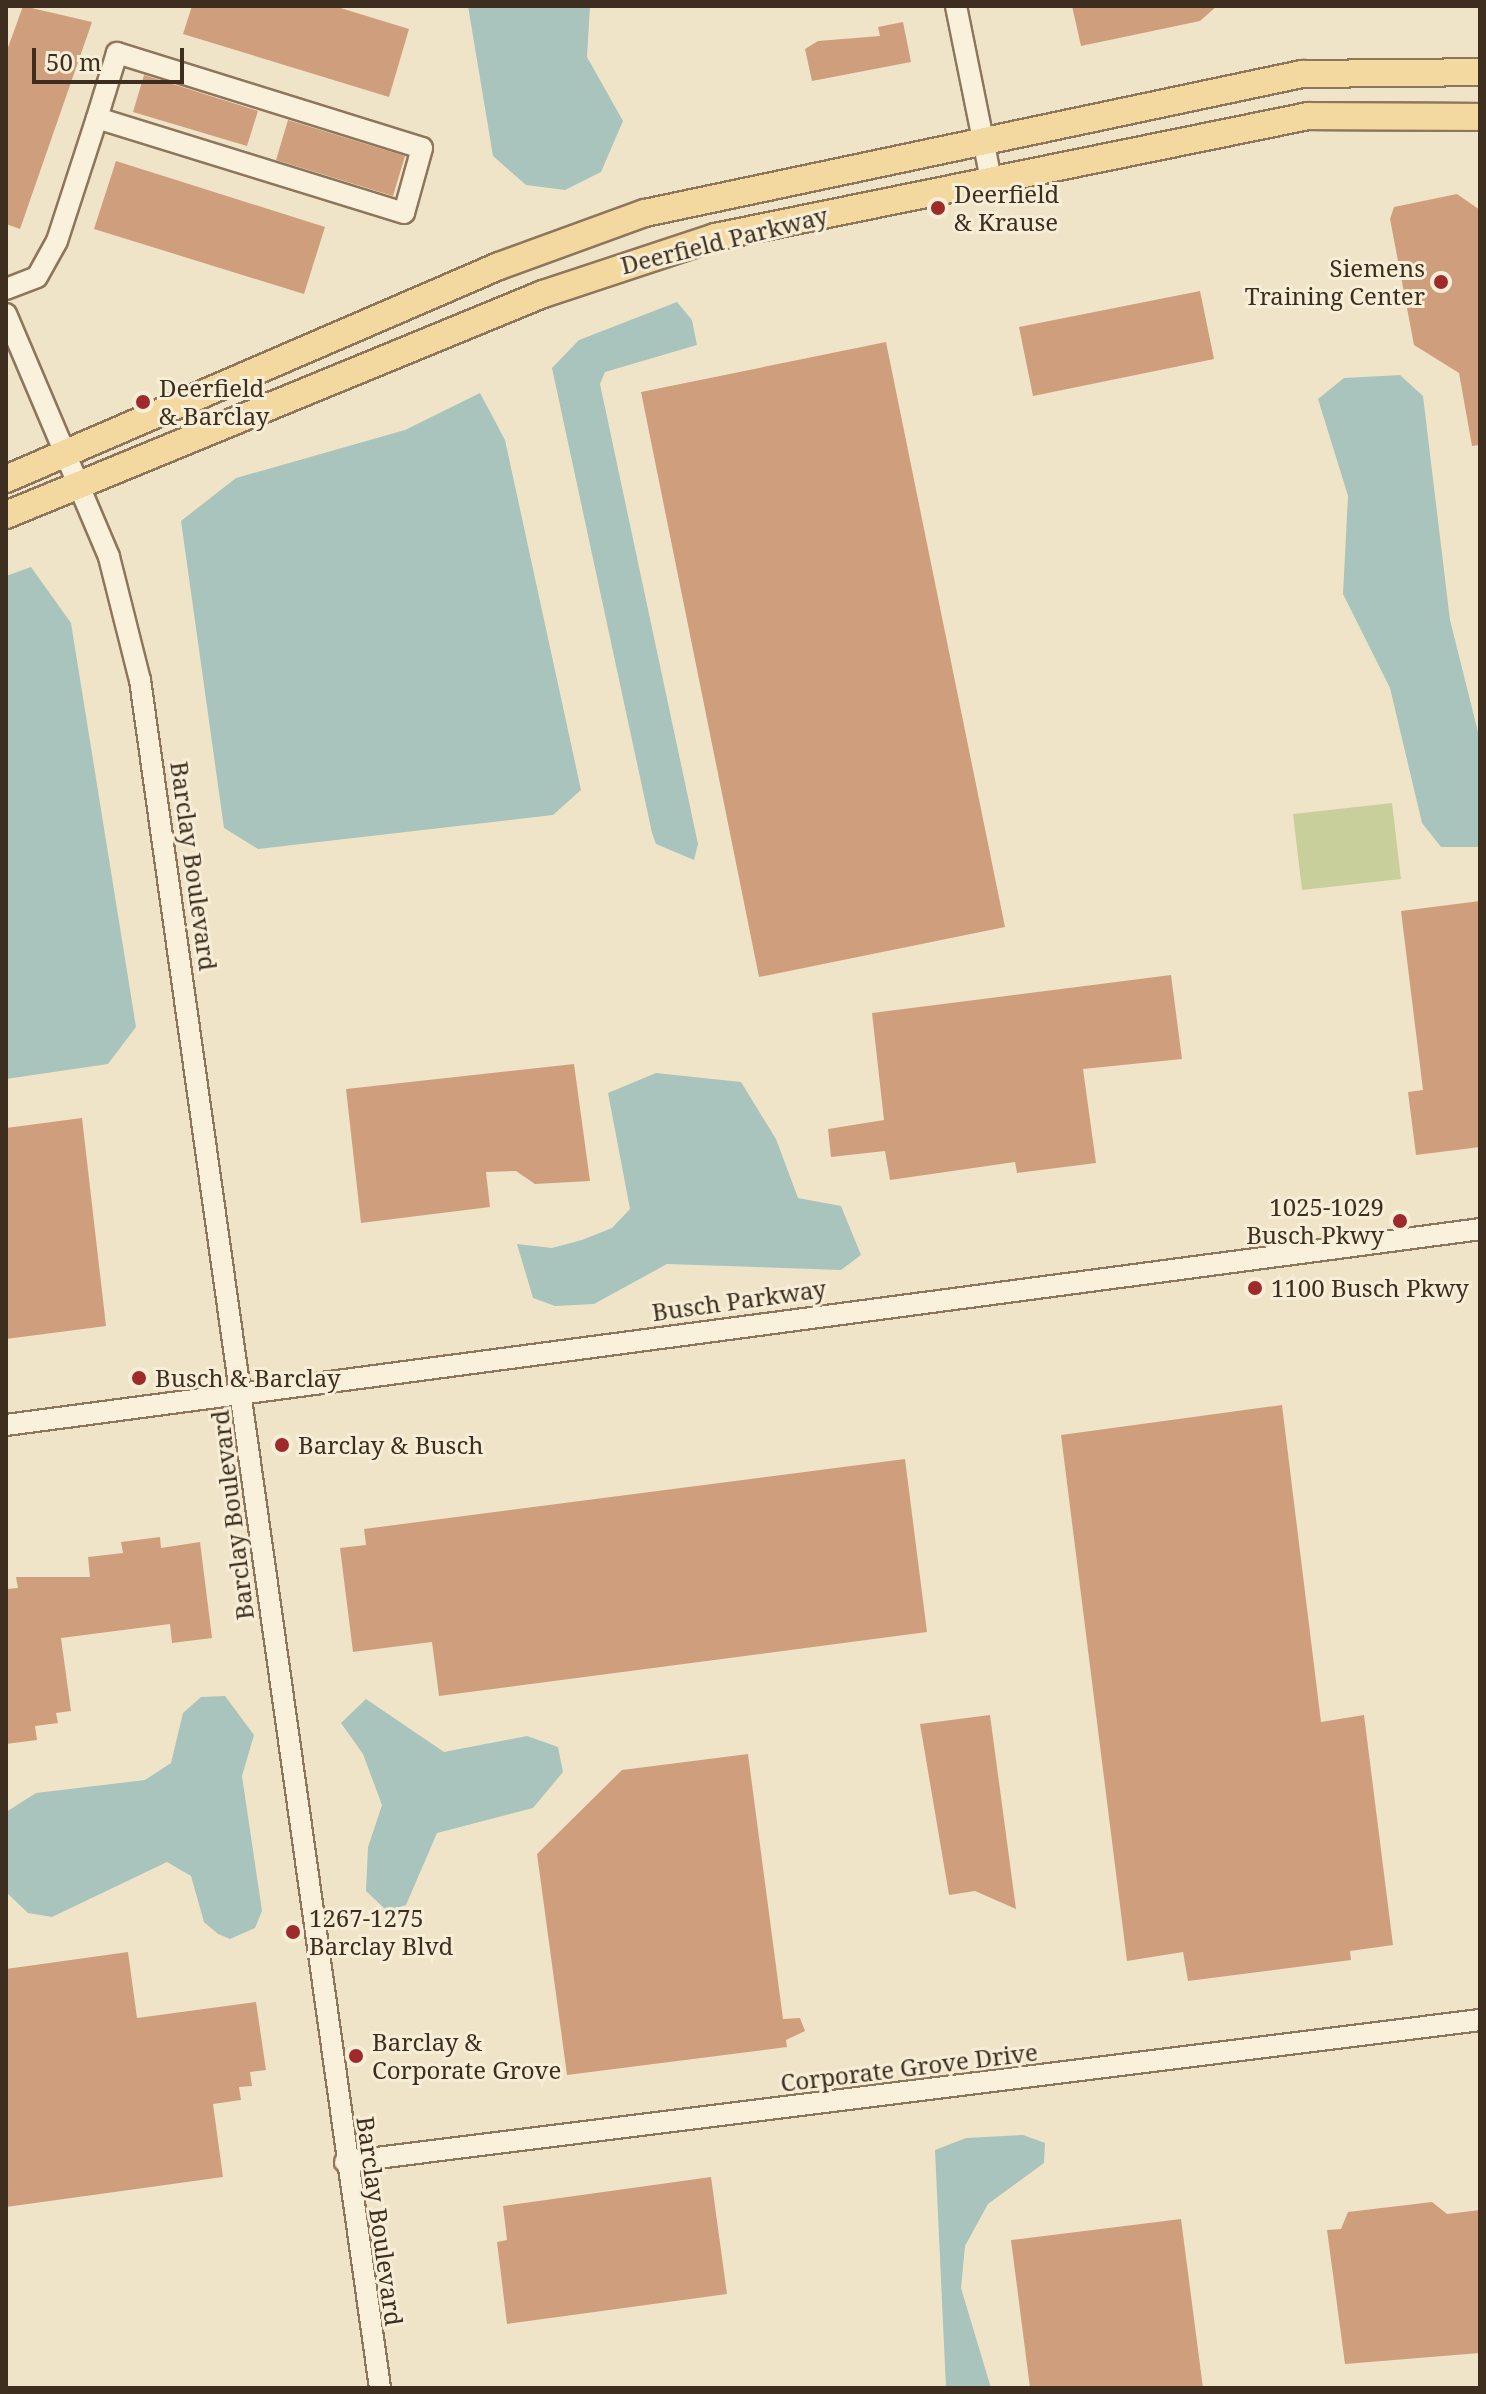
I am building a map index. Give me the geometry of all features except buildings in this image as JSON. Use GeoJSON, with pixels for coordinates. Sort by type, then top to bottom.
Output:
{"type":"FeatureCollection","features":[{"type":"Feature","properties":{"kind":"main road","name":"Deerfield Parkway"},"geometry":{"type":"LineString","coordinates":[[6,479],[64,457],[578,235],[703,198],[1302,74],[1480,72]]}},
{"type":"Feature","properties":{"kind":"main road","name":"Deerfield Parkway"},"geometry":{"type":"LineString","coordinates":[[6,515],[79,488],[617,265],[715,237],[1308,116],[1480,117]]}},
{"type":"Feature","properties":{"kind":"street"},"geometry":{"type":"LineString","coordinates":[[956,6],[991,180]]}},
{"type":"Feature","properties":{"kind":"street"},"geometry":{"type":"LineString","coordinates":[[6,289],[37,277],[57,241],[117,53],[422,148],[404,213],[97,118]]}},
{"type":"Feature","properties":{"kind":"street"},"geometry":{"type":"LineString","coordinates":[[6,314],[64,457]]}},
{"type":"Feature","properties":{"kind":"street","name":"Barclay Boulevard"},"geometry":{"type":"LineString","coordinates":[[64,457],[109,557],[140,680],[244,1392],[345,2162],[380,2388]]}},
{"type":"Feature","properties":{"kind":"street","name":"Busch Parkway"},"geometry":{"type":"LineString","coordinates":[[6,1425],[1480,1229]]}},
{"type":"Feature","properties":{"kind":"street","name":"Corporate Grove Drive"},"geometry":{"type":"LineString","coordinates":[[345,2162],[1480,2020]]}},
{"type":"Feature","properties":{"kind":"green space"},"geometry":{"type":"Polygon","coordinates":[[[1392,803],[1401,879],[1302,890],[1293,814],[1392,803]]]}},
{"type":"Feature","properties":{"kind":"water"},"geometry":{"type":"Polygon","coordinates":[[[468,6],[590,6],[587,57],[623,121],[601,172],[565,190],[526,185],[493,156],[468,6]]]}},
{"type":"Feature","properties":{"kind":"water"},"geometry":{"type":"Polygon","coordinates":[[[677,302],[692,320],[697,345],[605,372],[600,384],[698,844],[694,860],[656,844],[652,833],[552,368],[579,340],[677,302]]]}},
{"type":"Feature","properties":{"kind":"water"},"geometry":{"type":"Polygon","coordinates":[[[1400,375],[1423,396],[1450,620],[1480,740],[1478,847],[1441,847],[1422,823],[1390,688],[1343,594],[1348,496],[1318,399],[1344,378],[1400,375]]]}},
{"type":"Feature","properties":{"kind":"water"},"geometry":{"type":"Polygon","coordinates":[[[480,393],[505,440],[581,790],[553,815],[258,849],[224,828],[181,521],[236,478],[405,430],[480,393]]]}},
{"type":"Feature","properties":{"kind":"water"},"geometry":{"type":"Polygon","coordinates":[[[31,567],[71,623],[136,1027],[108,1064],[6,1079],[6,576],[31,567]]]}},
{"type":"Feature","properties":{"kind":"water"},"geometry":{"type":"Polygon","coordinates":[[[656,1073],[741,1082],[776,1139],[798,1198],[841,1206],[861,1255],[841,1270],[667,1264],[594,1304],[555,1306],[533,1298],[517,1244],[552,1248],[582,1240],[612,1228],[630,1209],[608,1093],[656,1073]]]}},
{"type":"Feature","properties":{"kind":"water"},"geometry":{"type":"Polygon","coordinates":[[[225,1696],[254,1735],[242,1776],[262,1911],[255,1928],[230,1939],[218,1934],[204,1922],[191,1876],[167,1862],[52,1917],[28,1913],[6,1892],[6,1812],[36,1793],[145,1780],[171,1763],[183,1713],[201,1697],[225,1696]]]}},
{"type":"Feature","properties":{"kind":"water"},"geometry":{"type":"Polygon","coordinates":[[[366,1699],[444,1752],[527,1736],[558,1747],[563,1772],[533,1808],[437,1833],[406,1905],[387,1911],[366,1891],[368,1847],[382,1805],[363,1754],[341,1723],[366,1699]]]}},
{"type":"Feature","properties":{"kind":"water"},"geometry":{"type":"Polygon","coordinates":[[[1023,2135],[1045,2143],[1044,2163],[988,2204],[965,2246],[961,2288],[991,2388],[946,2388],[935,2150],[966,2138],[1023,2135]]]}},
{"type":"Feature","properties":{"kind":"place","name":"Deerfield & Krause"},"geometry":{"type":"Point","coordinates":[938,208]}},
{"type":"Feature","properties":{"kind":"place","name":"Siemens Training Center"},"geometry":{"type":"Point","coordinates":[1441,282]}},
{"type":"Feature","properties":{"kind":"place","name":"Deerfield & Barclay"},"geometry":{"type":"Point","coordinates":[143,402]}},
{"type":"Feature","properties":{"kind":"place","name":"1025-1029 Busch Pkwy"},"geometry":{"type":"Point","coordinates":[1400,1221]}},
{"type":"Feature","properties":{"kind":"place","name":"1100 Busch Pkwy"},"geometry":{"type":"Point","coordinates":[1255,1288]}},
{"type":"Feature","properties":{"kind":"place","name":"Busch & Barclay"},"geometry":{"type":"Point","coordinates":[139,1378]}},
{"type":"Feature","properties":{"kind":"place","name":"Barclay & Busch"},"geometry":{"type":"Point","coordinates":[282,1445]}},
{"type":"Feature","properties":{"kind":"place","name":"1267-1275 Barclay Blvd"},"geometry":{"type":"Point","coordinates":[293,1932]}},
{"type":"Feature","properties":{"kind":"place","name":"Barclay & Corporate Grove"},"geometry":{"type":"Point","coordinates":[356,2056]}}]}
